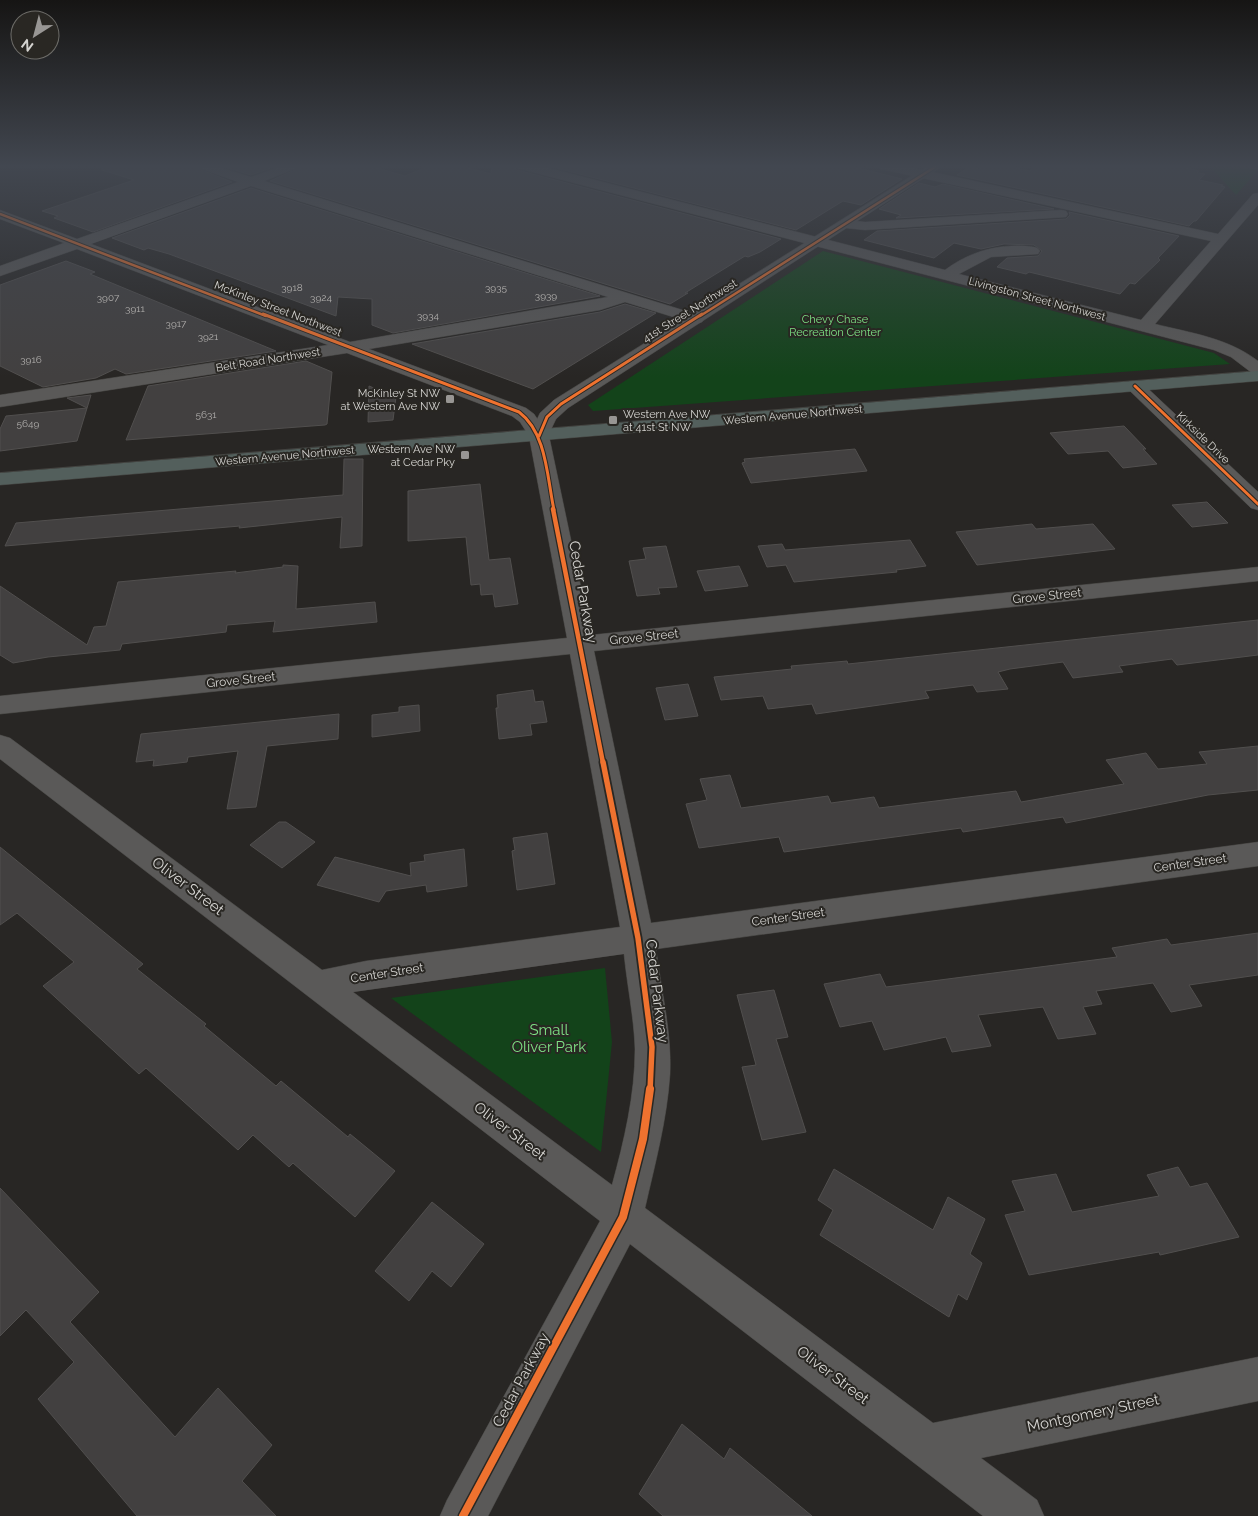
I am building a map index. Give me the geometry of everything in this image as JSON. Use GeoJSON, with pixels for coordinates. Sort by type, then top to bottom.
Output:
{"type":"FeatureCollection","features":[{"type":"Feature","properties":{"kind":"main road","name":"Western Avenue Northwest"},"geometry":{"type":"LineString","coordinates":[[0,479],[1258,376]]}},
{"type":"Feature","properties":{"kind":"street","name":"McKinley Street Northwest"},"geometry":{"type":"LineString","coordinates":[[55,236],[519,412],[526,418],[539,436]]}},
{"type":"Feature","properties":{"kind":"street"},"geometry":{"type":"LineString","coordinates":[[0,271],[99,236]]}},
{"type":"Feature","properties":{"kind":"street"},"geometry":{"type":"LineString","coordinates":[[425,236],[696,319]]}},
{"type":"Feature","properties":{"kind":"street","name":"Livingston Street Northwest"},"geometry":{"type":"LineString","coordinates":[[793,236],[1229,349],[1258,369]]}},
{"type":"Feature","properties":{"kind":"street","name":"41st Street Northwest"},"geometry":{"type":"LineString","coordinates":[[539,436],[547,417],[557,407],[827,236]]}},
{"type":"Feature","properties":{"kind":"street"},"geometry":{"type":"LineString","coordinates":[[1205,236],[1220,239]]}},
{"type":"Feature","properties":{"kind":"street"},"geometry":{"type":"LineString","coordinates":[[1144,326],[1223,236]]}},
{"type":"Feature","properties":{"kind":"street"},"geometry":{"type":"LineString","coordinates":[[947,276],[968,260],[986,253],[1013,250],[1033,251]]}},
{"type":"Feature","properties":{"kind":"street","name":"Belt Road Northwest"},"geometry":{"type":"LineString","coordinates":[[2,399],[350,347],[600,305],[624,297]]}},
{"type":"Feature","properties":{"kind":"street","name":"Kirkside Drive"},"geometry":{"type":"LineString","coordinates":[[1135,386],[1258,504]]}},
{"type":"Feature","properties":{"kind":"street","name":"Cedar Parkway"},"geometry":{"type":"LineString","coordinates":[[463,1516],[623,1217],[643,1139],[652,1074],[652,1047],[638,938],[539,436]]}},
{"type":"Feature","properties":{"kind":"street","name":"Grove Street"},"geometry":{"type":"LineString","coordinates":[[0,705],[1258,574]]}},
{"type":"Feature","properties":{"kind":"street","name":"Oliver Street"},"geometry":{"type":"LineString","coordinates":[[0,745],[1021,1516]]}},
{"type":"Feature","properties":{"kind":"street","name":"Center Street"},"geometry":{"type":"LineString","coordinates":[[319,985],[366,975],[1258,854]]}},
{"type":"Feature","properties":{"kind":"street","name":"Montgomery Street"},"geometry":{"type":"LineString","coordinates":[[928,1446],[1258,1379]]}},
{"type":"Feature","properties":{"kind":"green space","name":"Chevy Chase Recreation Center"},"geometry":{"type":"Polygon","coordinates":[[[823,251],[1214,353],[1230,364],[593,411],[588,405],[823,251]]]}},
{"type":"Feature","properties":{"kind":"green space","name":"Small Oliver Park"},"geometry":{"type":"Polygon","coordinates":[[[605,968],[612,1042],[601,1152],[391,998],[605,968]]]}},
{"type":"Feature","properties":{"kind":"building"},"geometry":{"type":"Polygon","coordinates":[[[118,236],[405,236],[600,296],[393,333],[372,325],[372,299],[338,297],[336,316],[169,254],[148,248],[144,250],[112,238],[118,236]]]}},
{"type":"Feature","properties":{"kind":"building"},"geometry":{"type":"Polygon","coordinates":[[[448,236],[769,236],[781,239],[760,252],[748,257],[745,256],[670,304],[448,236]]]}},
{"type":"Feature","properties":{"kind":"building"},"geometry":{"type":"Polygon","coordinates":[[[870,236],[1179,236],[1158,258],[1160,260],[1135,284],[1130,283],[1120,294],[1029,272],[1026,274],[997,267],[1007,258],[1038,256],[1042,251],[1034,245],[1004,244],[981,249],[954,243],[934,258],[864,240],[870,236]]]}},
{"type":"Feature","properties":{"kind":"building"},"geometry":{"type":"Polygon","coordinates":[[[66,261],[95,272],[90,274],[276,351],[126,374],[115,369],[96,378],[43,387],[0,366],[0,285],[66,261]]]}},
{"type":"Feature","properties":{"kind":"building"},"geometry":{"type":"Polygon","coordinates":[[[625,304],[656,313],[533,389],[412,344],[600,312],[625,304]]]}},
{"type":"Feature","properties":{"kind":"building"},"geometry":{"type":"Polygon","coordinates":[[[306,361],[332,372],[327,424],[325,425],[126,440],[148,386],[306,361]]]}},
{"type":"Feature","properties":{"kind":"building"},"geometry":{"type":"Polygon","coordinates":[[[369,386],[396,397],[393,420],[368,422],[369,386]]]}},
{"type":"Feature","properties":{"kind":"building"},"geometry":{"type":"Polygon","coordinates":[[[91,395],[77,441],[0,451],[0,429],[6,416],[87,408],[67,398],[91,395]]]}},
{"type":"Feature","properties":{"kind":"building"},"geometry":{"type":"Polygon","coordinates":[[[1124,426],[1146,449],[1143,449],[1157,464],[1123,468],[1108,451],[1068,454],[1050,433],[1124,426]]]}},
{"type":"Feature","properties":{"kind":"building"},"geometry":{"type":"Polygon","coordinates":[[[855,449],[867,471],[751,483],[742,463],[745,462],[744,459],[855,449]]]}},
{"type":"Feature","properties":{"kind":"building"},"geometry":{"type":"Polygon","coordinates":[[[344,459],[363,459],[362,546],[340,548],[342,517],[239,528],[240,526],[5,546],[16,523],[343,495],[344,459]]]}},
{"type":"Feature","properties":{"kind":"building"},"geometry":{"type":"Polygon","coordinates":[[[480,484],[489,560],[510,558],[518,604],[495,607],[493,594],[481,595],[480,584],[471,585],[466,537],[408,541],[408,491],[480,484]]]}},
{"type":"Feature","properties":{"kind":"building"},"geometry":{"type":"Polygon","coordinates":[[[1207,502],[1228,523],[1192,527],[1172,505],[1207,502]]]}},
{"type":"Feature","properties":{"kind":"building"},"geometry":{"type":"Polygon","coordinates":[[[1032,524],[1036,529],[1093,524],[1115,549],[977,565],[956,532],[1032,524]]]}},
{"type":"Feature","properties":{"kind":"building"},"geometry":{"type":"Polygon","coordinates":[[[910,540],[926,566],[896,570],[897,572],[794,582],[786,565],[767,567],[758,546],[782,544],[785,550],[910,540]]]}},
{"type":"Feature","properties":{"kind":"building"},"geometry":{"type":"Polygon","coordinates":[[[666,546],[677,587],[658,588],[660,594],[637,596],[629,561],[646,559],[643,548],[666,546]]]}},
{"type":"Feature","properties":{"kind":"building"},"geometry":{"type":"Polygon","coordinates":[[[283,565],[298,566],[296,609],[375,602],[377,622],[273,632],[275,621],[227,625],[226,632],[122,644],[120,650],[48,657],[13,663],[0,655],[0,586],[87,645],[94,627],[106,626],[118,582],[236,571],[235,573],[283,567],[283,565]]]}},
{"type":"Feature","properties":{"kind":"building"},"geometry":{"type":"Polygon","coordinates":[[[739,566],[748,586],[705,591],[697,571],[739,566]]]}},
{"type":"Feature","properties":{"kind":"building"},"geometry":{"type":"Polygon","coordinates":[[[1258,620],[1258,655],[1177,665],[1172,659],[1119,666],[1123,672],[1073,678],[1063,662],[1010,669],[998,672],[1008,689],[977,692],[973,685],[925,691],[929,698],[816,714],[812,704],[768,709],[763,696],[721,700],[714,677],[792,669],[791,666],[847,661],[848,664],[1258,620]]]}},
{"type":"Feature","properties":{"kind":"building"},"geometry":{"type":"Polygon","coordinates":[[[688,684],[698,716],[665,720],[656,688],[688,684]]]}},
{"type":"Feature","properties":{"kind":"building"},"geometry":{"type":"Polygon","coordinates":[[[533,690],[535,702],[543,701],[547,722],[530,724],[532,735],[499,739],[496,708],[498,708],[497,695],[533,690]]]}},
{"type":"Feature","properties":{"kind":"building"},"geometry":{"type":"Polygon","coordinates":[[[419,705],[420,731],[372,737],[372,715],[399,712],[399,707],[419,705]]]}},
{"type":"Feature","properties":{"kind":"building"},"geometry":{"type":"Polygon","coordinates":[[[339,714],[338,739],[267,746],[256,807],[227,809],[238,751],[188,757],[187,762],[153,766],[154,760],[136,762],[141,734],[339,714]]]}},
{"type":"Feature","properties":{"kind":"building"},"geometry":{"type":"Polygon","coordinates":[[[1258,746],[1258,790],[1208,795],[1066,823],[1063,817],[963,832],[961,828],[784,852],[779,837],[699,848],[686,804],[707,800],[700,779],[730,775],[741,808],[828,796],[831,803],[874,797],[879,808],[1016,791],[1021,802],[1124,784],[1106,760],[1146,753],[1158,769],[1207,764],[1199,752],[1258,746]]]}},
{"type":"Feature","properties":{"kind":"building"},"geometry":{"type":"Polygon","coordinates":[[[279,822],[286,822],[315,842],[282,868],[250,845],[279,822]]]}},
{"type":"Feature","properties":{"kind":"building"},"geometry":{"type":"Polygon","coordinates":[[[547,833],[555,884],[517,890],[512,851],[515,850],[513,838],[547,833]]]}},
{"type":"Feature","properties":{"kind":"building"},"geometry":{"type":"Polygon","coordinates":[[[0,847],[143,964],[137,969],[206,1024],[204,1026],[276,1086],[281,1081],[348,1137],[350,1134],[395,1171],[355,1217],[293,1163],[289,1167],[253,1135],[238,1150],[146,1068],[139,1074],[43,986],[74,962],[17,913],[0,925],[0,847]]]}},
{"type":"Feature","properties":{"kind":"building"},"geometry":{"type":"Polygon","coordinates":[[[464,849],[467,886],[427,892],[426,885],[386,891],[379,902],[317,885],[335,857],[411,876],[410,863],[425,861],[424,855],[464,849]]]}},
{"type":"Feature","properties":{"kind":"building"},"geometry":{"type":"Polygon","coordinates":[[[1258,933],[1258,975],[1189,985],[1202,1006],[1171,1012],[1153,983],[1096,991],[1102,1004],[1083,1007],[1096,1034],[1058,1039],[1043,1007],[978,1015],[991,1046],[952,1052],[946,1037],[884,1050],[872,1021],[840,1027],[824,984],[880,974],[886,987],[1117,957],[1112,948],[1167,939],[1171,945],[1258,933]]]}},
{"type":"Feature","properties":{"kind":"building"},"geometry":{"type":"Polygon","coordinates":[[[774,990],[788,1037],[776,1039],[806,1132],[762,1140],[742,1067],[756,1065],[737,995],[774,990]]]}},
{"type":"Feature","properties":{"kind":"building"},"geometry":{"type":"Polygon","coordinates":[[[1178,1167],[1190,1187],[1207,1183],[1239,1237],[1160,1255],[1159,1252],[1029,1275],[1005,1215],[1025,1211],[1012,1181],[1056,1174],[1072,1212],[1159,1196],[1147,1175],[1178,1167]]]}},
{"type":"Feature","properties":{"kind":"building"},"geometry":{"type":"Polygon","coordinates":[[[834,1169],[933,1230],[948,1197],[985,1219],[970,1254],[982,1263],[967,1300],[958,1294],[949,1317],[820,1235],[833,1210],[818,1200],[834,1169]]]}},
{"type":"Feature","properties":{"kind":"building"},"geometry":{"type":"Polygon","coordinates":[[[0,1188],[99,1292],[70,1322],[175,1437],[218,1388],[272,1445],[242,1481],[276,1516],[137,1516],[38,1399],[74,1362],[26,1310],[0,1336],[0,1188]]]}},
{"type":"Feature","properties":{"kind":"building"},"geometry":{"type":"Polygon","coordinates":[[[432,1202],[484,1244],[451,1287],[432,1271],[409,1301],[375,1271],[432,1202]]]}},
{"type":"Feature","properties":{"kind":"building"},"geometry":{"type":"Polygon","coordinates":[[[682,1424],[724,1459],[730,1448],[812,1516],[663,1516],[639,1494],[682,1424]]]}},
{"type":"Feature","properties":{"kind":"cycle path"},"geometry":{"type":"LineString","coordinates":[[57,236],[519,412],[527,418],[539,436],[638,938],[652,1047],[652,1074],[643,1139],[623,1217],[463,1516]]}},
{"type":"Feature","properties":{"kind":"cycle path"},"geometry":{"type":"LineString","coordinates":[[539,436],[547,417],[561,404],[826,236]]}},
{"type":"Feature","properties":{"kind":"cycle path"},"geometry":{"type":"LineString","coordinates":[[1135,386],[1258,504]]}},
{"type":"Feature","properties":{"kind":"place","name":"McKinley St NW at Western Ave NW"},"geometry":{"type":"Point","coordinates":[450,399]}},
{"type":"Feature","properties":{"kind":"place","name":"Western Ave NW at 41st St NW"},"geometry":{"type":"Point","coordinates":[613,420]}},
{"type":"Feature","properties":{"kind":"place","name":"Western Ave NW at Cedar Pky"},"geometry":{"type":"Point","coordinates":[465,455]}}]}
